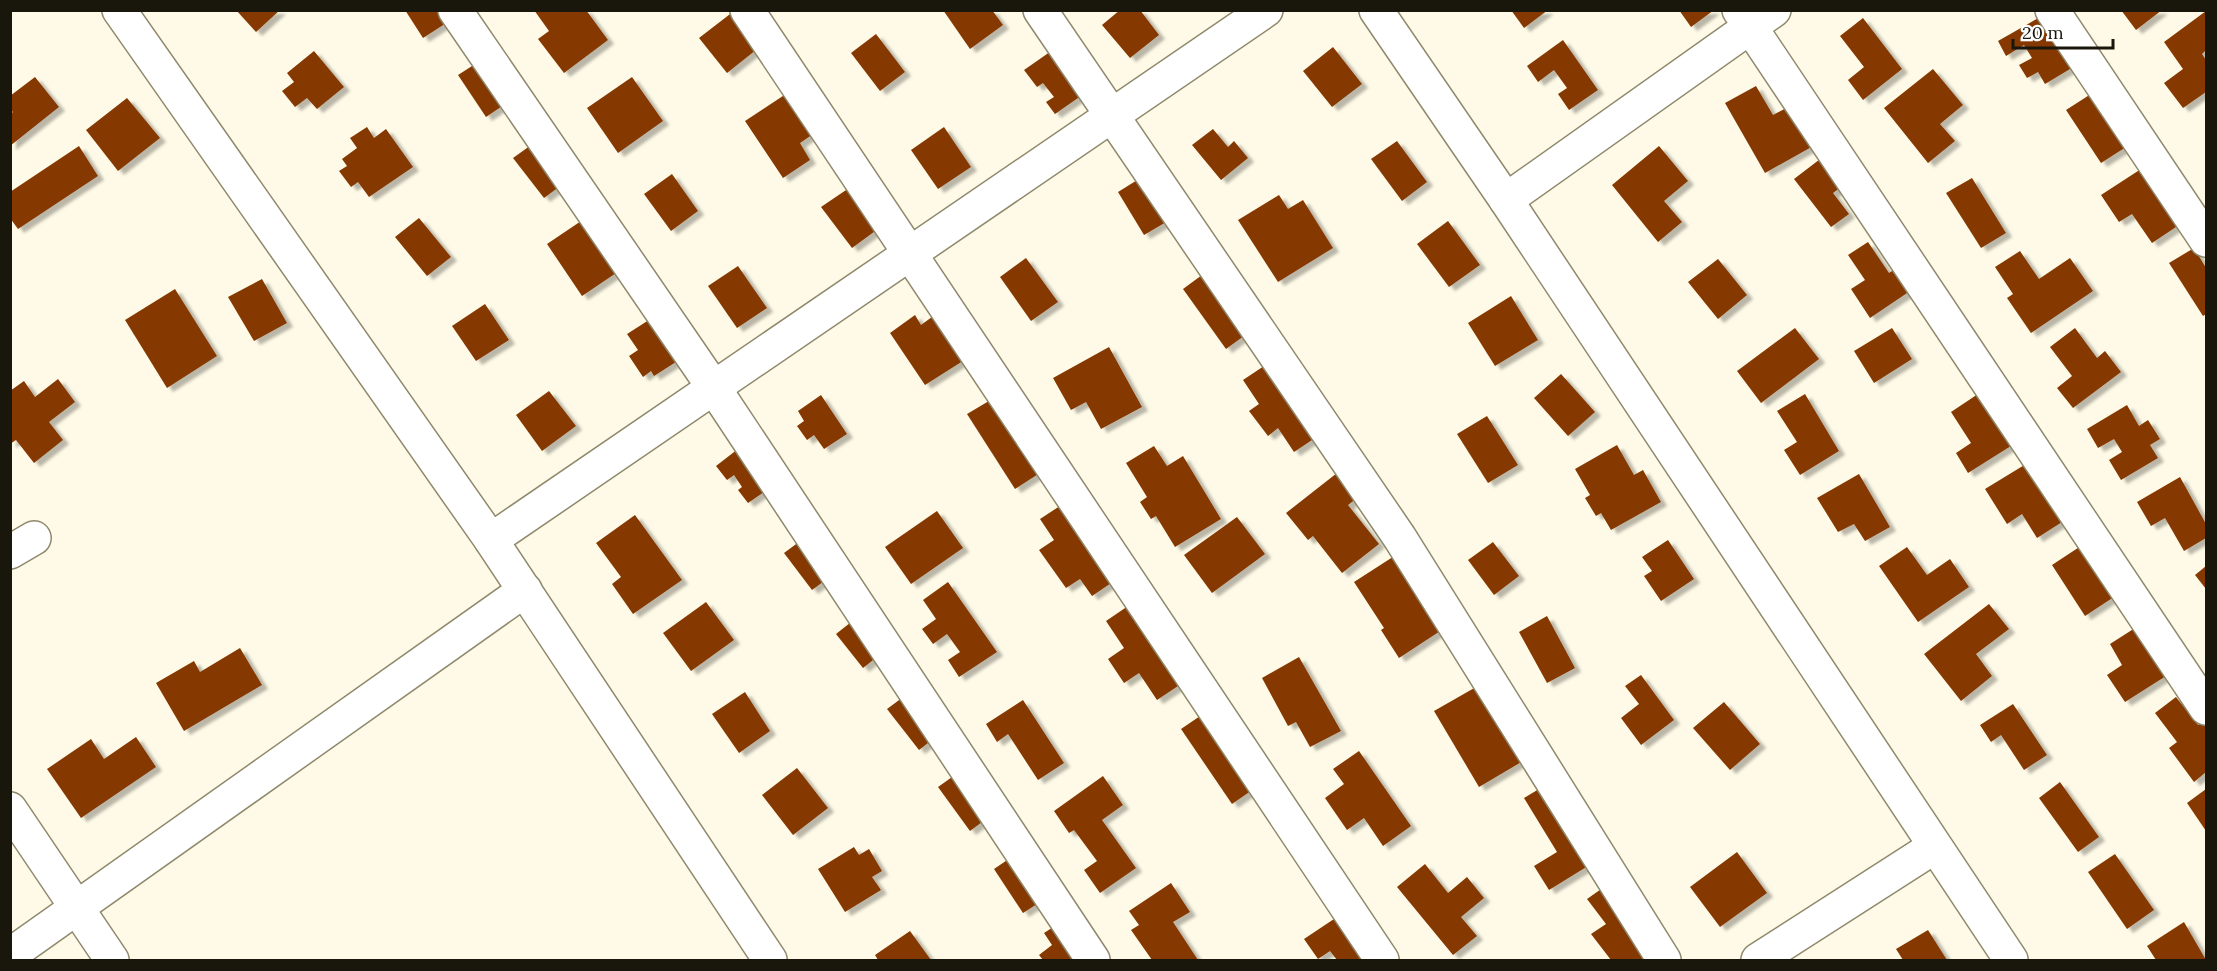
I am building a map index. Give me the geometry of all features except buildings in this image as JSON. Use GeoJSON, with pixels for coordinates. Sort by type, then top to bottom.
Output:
{"type":"FeatureCollection","features":[{"type":"Feature","properties":{"kind":"street"},"geometry":{"type":"LineString","coordinates":[[120,10],[491,540],[770,960]]}},
{"type":"Feature","properties":{"kind":"street"},"geometry":{"type":"LineString","coordinates":[[455,10],[714,388],[1093,960]]}},
{"type":"Feature","properties":{"kind":"street"},"geometry":{"type":"LineString","coordinates":[[747,10],[1382,960]]}},
{"type":"Feature","properties":{"kind":"street"},"geometry":{"type":"LineString","coordinates":[[1040,10],[1400,538],[1664,960]]}},
{"type":"Feature","properties":{"kind":"street"},"geometry":{"type":"LineString","coordinates":[[491,540],[1266,10]]}},
{"type":"Feature","properties":{"kind":"street"},"geometry":{"type":"LineString","coordinates":[[1376,10],[1506,200],[1934,848],[2011,960]]}},
{"type":"Feature","properties":{"kind":"street"},"geometry":{"type":"LineString","coordinates":[[2052,10],[2206,240]]}},
{"type":"Feature","properties":{"kind":"street"},"geometry":{"type":"LineString","coordinates":[[1506,200],[1754,16],[2206,708]]}},
{"type":"Feature","properties":{"kind":"street"},"geometry":{"type":"LineString","coordinates":[[10,955],[525,590]]}},
{"type":"Feature","properties":{"kind":"street"},"geometry":{"type":"LineString","coordinates":[[10,809],[111,960]]}},
{"type":"Feature","properties":{"kind":"street"},"geometry":{"type":"LineString","coordinates":[[1758,960],[1934,848]]}}]}
